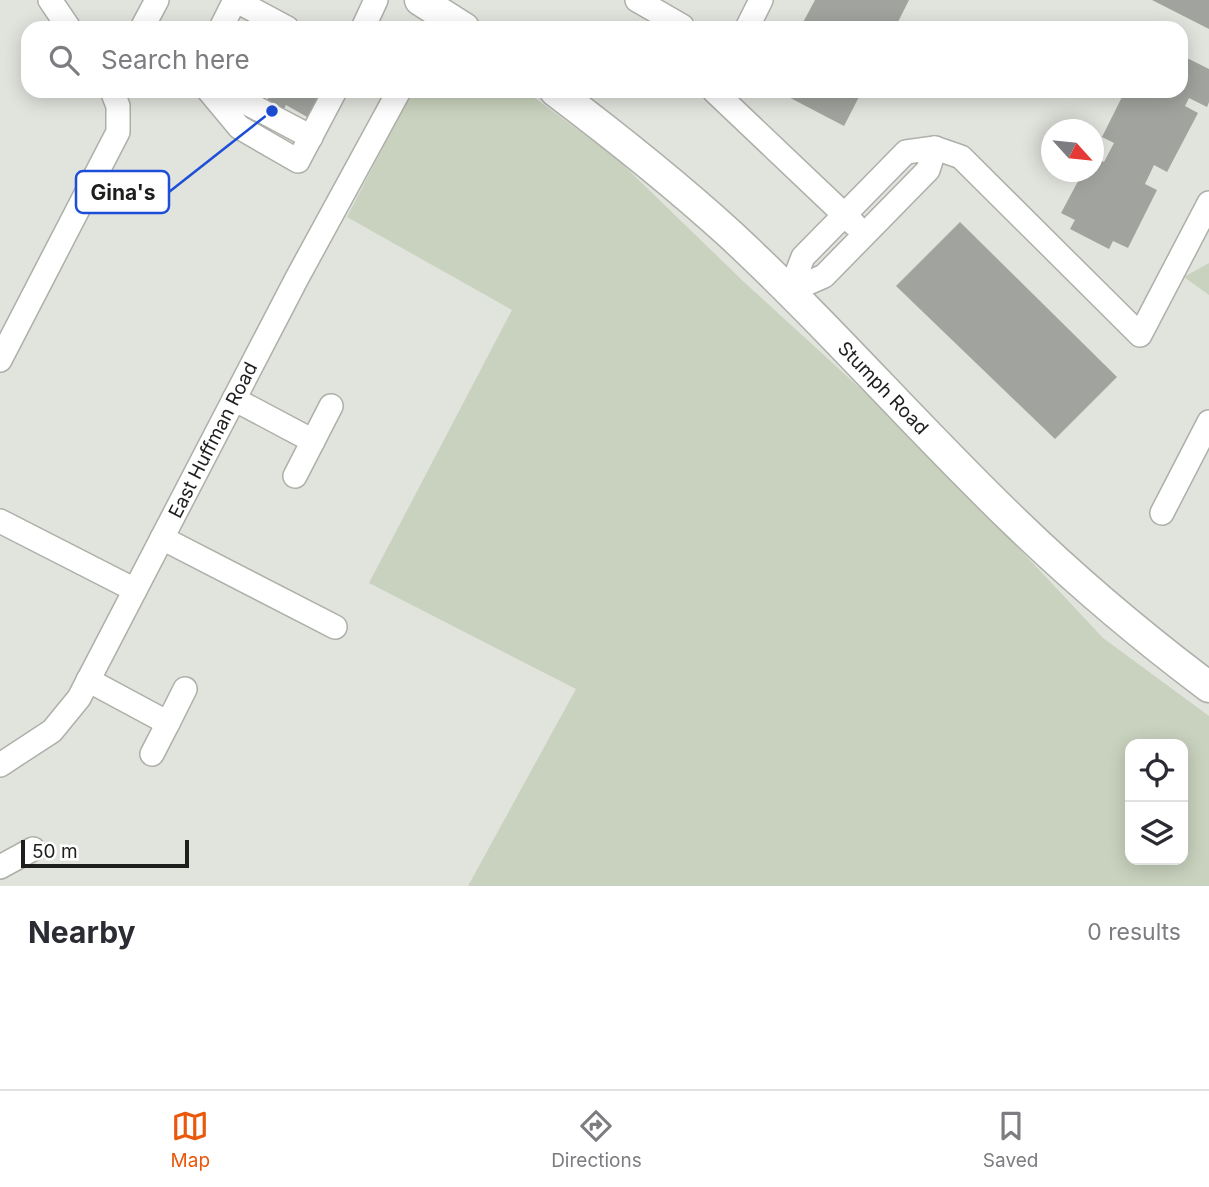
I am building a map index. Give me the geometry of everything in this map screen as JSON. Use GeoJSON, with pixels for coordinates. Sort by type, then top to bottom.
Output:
{"type":"FeatureCollection","features":[{"type":"Feature","properties":{"kind":"main road"},"geometry":{"type":"LineString","coordinates":[[430,13],[448,21]]}},
{"type":"Feature","properties":{"kind":"main road","name":"Stumph Road"},"geometry":{"type":"LineString","coordinates":[[564,98],[661,173],[733,237],[790,291],[1022,530],[1083,585],[1209,687]]}},
{"type":"Feature","properties":{"kind":"street"},"geometry":{"type":"LineString","coordinates":[[50,0],[64,21]]}},
{"type":"Feature","properties":{"kind":"street"},"geometry":{"type":"LineString","coordinates":[[146,21],[157,0]]}},
{"type":"Feature","properties":{"kind":"street"},"geometry":{"type":"LineString","coordinates":[[224,21],[235,0],[274,21]]}},
{"type":"Feature","properties":{"kind":"street"},"geometry":{"type":"LineString","coordinates":[[366,21],[376,0]]}},
{"type":"Feature","properties":{"kind":"street"},"geometry":{"type":"LineString","coordinates":[[637,0],[673,21]]}},
{"type":"Feature","properties":{"kind":"street"},"geometry":{"type":"LineString","coordinates":[[750,21],[761,0]]}},
{"type":"Feature","properties":{"kind":"street"},"geometry":{"type":"LineString","coordinates":[[0,359],[118,132],[118,106],[115,98]]}},
{"type":"Feature","properties":{"kind":"street"},"geometry":{"type":"LineString","coordinates":[[215,98],[239,127],[298,161],[331,98]]}},
{"type":"Feature","properties":{"kind":"street"},"geometry":{"type":"LineString","coordinates":[[238,98],[311,136]]}},
{"type":"Feature","properties":{"kind":"street","name":"East Huffman Road"},"geometry":{"type":"LineString","coordinates":[[0,765],[52,731],[79,698],[234,399],[395,98]]}},
{"type":"Feature","properties":{"kind":"street"},"geometry":{"type":"LineString","coordinates":[[721,98],[865,235]]}},
{"type":"Feature","properties":{"kind":"street"},"geometry":{"type":"LineString","coordinates":[[790,291],[803,257],[906,152],[935,148],[961,157],[1140,335],[1209,203]]}},
{"type":"Feature","properties":{"kind":"street"},"geometry":{"type":"LineString","coordinates":[[790,291],[824,276],[928,170],[935,148]]}},
{"type":"Feature","properties":{"kind":"street"},"geometry":{"type":"LineString","coordinates":[[234,399],[313,441]]}},
{"type":"Feature","properties":{"kind":"street"},"geometry":{"type":"LineString","coordinates":[[295,476],[331,406]]}},
{"type":"Feature","properties":{"kind":"street"},"geometry":{"type":"LineString","coordinates":[[1162,513],[1209,422]]}},
{"type":"Feature","properties":{"kind":"street"},"geometry":{"type":"LineString","coordinates":[[0,521],[135,590]]}},
{"type":"Feature","properties":{"kind":"street"},"geometry":{"type":"LineString","coordinates":[[162,538],[335,627]]}},
{"type":"Feature","properties":{"kind":"street"},"geometry":{"type":"LineString","coordinates":[[88,680],[168,723]]}},
{"type":"Feature","properties":{"kind":"street"},"geometry":{"type":"LineString","coordinates":[[152,754],[185,689]]}},
{"type":"Feature","properties":{"kind":"street"},"geometry":{"type":"LineString","coordinates":[[0,867],[33,849]]}},
{"type":"Feature","properties":{"kind":"green space"},"geometry":{"type":"Polygon","coordinates":[[[408,98],[535,98],[614,156],[745,283],[919,442],[1103,638],[1209,716],[1209,886],[468,886],[576,689],[369,583],[512,310],[347,217],[408,98]]]}},
{"type":"Feature","properties":{"kind":"green space"},"geometry":{"type":"Polygon","coordinates":[[[1209,263],[1209,295],[1184,277],[1209,263]]]}},
{"type":"Feature","properties":{"kind":"building"},"geometry":{"type":"Polygon","coordinates":[[[815,0],[909,0],[898,21],[804,21],[815,0]]]}},
{"type":"Feature","properties":{"kind":"building"},"geometry":{"type":"Polygon","coordinates":[[[1152,0],[1209,0],[1209,29],[1152,0]]]}},
{"type":"Feature","properties":{"kind":"building"},"geometry":{"type":"Polygon","coordinates":[[[1188,58],[1209,69],[1207,107],[1189,98],[1185,106],[1198,113],[1167,172],[1154,165],[1145,184],[1157,190],[1128,248],[1113,241],[1109,249],[1070,229],[1075,220],[1061,213],[1078,182],[1104,182],[1104,162],[1114,143],[1104,138],[1104,133],[1122,98],[1188,98],[1188,58]]]}},
{"type":"Feature","properties":{"kind":"building"},"geometry":{"type":"Polygon","coordinates":[[[268,98],[320,98],[309,118],[286,105],[272,131],[256,123],[268,98]]]}},
{"type":"Feature","properties":{"kind":"building"},"geometry":{"type":"Polygon","coordinates":[[[790,98],[858,98],[844,126],[790,98]]]}},
{"type":"Feature","properties":{"kind":"building"},"geometry":{"type":"Polygon","coordinates":[[[960,222],[1117,377],[1055,439],[896,286],[960,222]]]}},
{"type":"Feature","properties":{"kind":"place","name":"Gina's"},"geometry":{"type":"Point","coordinates":[272,111]}}]}
